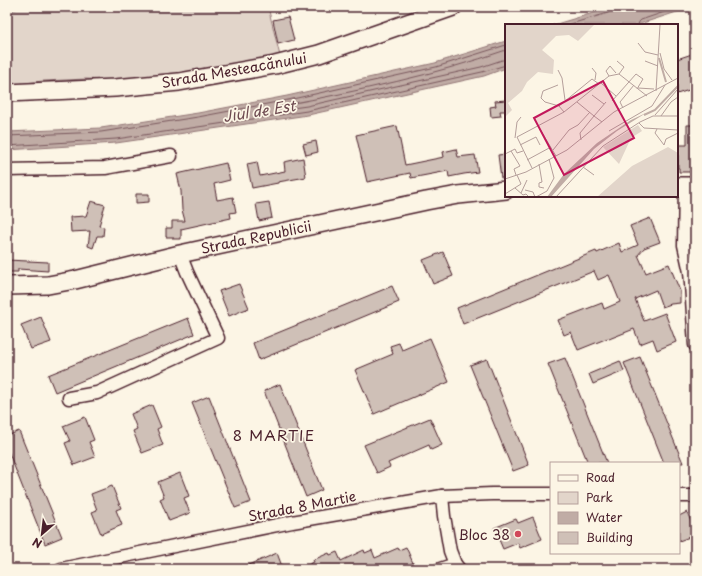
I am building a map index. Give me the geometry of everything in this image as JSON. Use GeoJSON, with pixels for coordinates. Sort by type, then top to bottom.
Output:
{"type":"FeatureCollection","features":[{"type":"Feature","properties":{"kind":"main road","name":"Strada Mesteacănului"},"geometry":{"type":"LineString","coordinates":[[7,93],[115,88],[179,82],[275,65],[319,54],[453,7]]}},
{"type":"Feature","properties":{"kind":"main road","name":"Strada Republicii"},"geometry":{"type":"LineString","coordinates":[[7,286],[48,285],[75,280],[180,254],[426,201],[458,195],[505,190]]}},
{"type":"Feature","properties":{"kind":"street"},"geometry":{"type":"LineString","coordinates":[[7,170],[105,168],[171,156]]}},
{"type":"Feature","properties":{"kind":"street"},"geometry":{"type":"LineString","coordinates":[[686,186],[684,245],[690,272],[695,345]]}},
{"type":"Feature","properties":{"kind":"street"},"geometry":{"type":"LineString","coordinates":[[69,398],[97,393],[218,338],[180,254]]}},
{"type":"Feature","properties":{"kind":"street","name":"Strada 8 Martie"},"geometry":{"type":"LineString","coordinates":[[61,569],[292,522],[442,496],[550,494]]}},
{"type":"Feature","properties":{"kind":"street"},"geometry":{"type":"LineString","coordinates":[[440,569],[457,567],[450,551],[442,496]]}},
{"type":"Feature","properties":{"kind":"street"},"geometry":{"type":"LineString","coordinates":[[680,496],[695,496]]}},
{"type":"Feature","properties":{"kind":"green space"},"geometry":{"type":"Polygon","coordinates":[[[22,7],[268,7],[280,56],[188,74],[123,81],[86,79],[43,81],[7,85],[7,12],[22,7]]]}},
{"type":"Feature","properties":{"kind":"water"},"geometry":{"type":"Polygon","coordinates":[[[613,7],[692,7],[640,24],[556,24],[613,7]]]}},
{"type":"Feature","properties":{"kind":"water","name":"Jiul de Est"},"geometry":{"type":"Polygon","coordinates":[[[505,41],[505,68],[484,76],[308,115],[116,143],[7,150],[7,132],[101,128],[198,113],[287,96],[435,63],[505,41]]]}},
{"type":"Feature","properties":{"kind":"building"},"geometry":{"type":"Polygon","coordinates":[[[288,17],[294,40],[278,44],[273,20],[288,17]]]}},
{"type":"Feature","properties":{"kind":"building"},"geometry":{"type":"Polygon","coordinates":[[[695,53],[695,88],[678,94],[678,59],[695,53]]]}},
{"type":"Feature","properties":{"kind":"building"},"geometry":{"type":"Polygon","coordinates":[[[505,100],[505,111],[500,111],[501,116],[491,117],[490,107],[496,106],[495,101],[505,100]]]}},
{"type":"Feature","properties":{"kind":"building"},"geometry":{"type":"Polygon","coordinates":[[[687,125],[695,125],[695,173],[679,172],[678,168],[678,145],[687,145],[687,125]]]}},
{"type":"Feature","properties":{"kind":"building"},"geometry":{"type":"Polygon","coordinates":[[[397,126],[405,165],[444,157],[443,152],[456,149],[458,157],[475,155],[478,172],[449,177],[448,171],[411,178],[410,173],[367,182],[356,135],[397,126]]]}},
{"type":"Feature","properties":{"kind":"building"},"geometry":{"type":"Polygon","coordinates":[[[316,141],[318,152],[306,155],[303,144],[316,141]]]}},
{"type":"Feature","properties":{"kind":"building"},"geometry":{"type":"Polygon","coordinates":[[[505,154],[505,178],[501,178],[498,155],[505,154]]]}},
{"type":"Feature","properties":{"kind":"building"},"geometry":{"type":"Polygon","coordinates":[[[303,158],[306,177],[252,188],[247,164],[257,162],[260,176],[285,171],[284,162],[303,158]]]}},
{"type":"Feature","properties":{"kind":"building"},"geometry":{"type":"Polygon","coordinates":[[[226,163],[230,180],[214,184],[217,200],[233,197],[236,212],[230,213],[231,218],[181,229],[181,239],[166,237],[166,228],[172,228],[172,221],[185,221],[177,174],[226,163]]]}},
{"type":"Feature","properties":{"kind":"building"},"geometry":{"type":"Polygon","coordinates":[[[136,194],[149,194],[149,202],[136,203],[136,194]]]}},
{"type":"Feature","properties":{"kind":"building"},"geometry":{"type":"Polygon","coordinates":[[[91,201],[105,205],[99,226],[104,227],[103,236],[97,236],[93,248],[88,246],[90,231],[71,232],[70,217],[86,216],[91,201]]]}},
{"type":"Feature","properties":{"kind":"building"},"geometry":{"type":"Polygon","coordinates":[[[269,202],[272,218],[259,221],[256,204],[269,202]]]}},
{"type":"Feature","properties":{"kind":"building"},"geometry":{"type":"Polygon","coordinates":[[[650,218],[660,242],[644,248],[638,255],[646,273],[669,264],[680,291],[680,303],[662,307],[656,290],[635,299],[644,321],[665,313],[676,342],[657,350],[653,339],[640,344],[634,329],[578,350],[571,332],[564,335],[558,320],[602,303],[604,309],[620,302],[609,275],[598,280],[594,271],[463,324],[457,308],[596,251],[597,253],[619,243],[622,252],[638,245],[630,226],[650,218]]]}},
{"type":"Feature","properties":{"kind":"building"},"geometry":{"type":"Polygon","coordinates":[[[443,252],[453,276],[433,284],[423,260],[443,252]]]}},
{"type":"Feature","properties":{"kind":"building"},"geometry":{"type":"Polygon","coordinates":[[[7,260],[48,262],[48,271],[18,269],[18,272],[7,272],[7,260]]]}},
{"type":"Feature","properties":{"kind":"building"},"geometry":{"type":"Polygon","coordinates":[[[239,284],[249,308],[229,316],[219,291],[239,284]]]}},
{"type":"Feature","properties":{"kind":"building"},"geometry":{"type":"Polygon","coordinates":[[[392,286],[399,302],[259,360],[253,343],[392,286]]]}},
{"type":"Feature","properties":{"kind":"building"},"geometry":{"type":"Polygon","coordinates":[[[41,317],[51,342],[31,349],[21,325],[41,317]]]}},
{"type":"Feature","properties":{"kind":"building"},"geometry":{"type":"Polygon","coordinates":[[[188,318],[194,334],[55,392],[48,375],[188,318]]]}},
{"type":"Feature","properties":{"kind":"building"},"geometry":{"type":"Polygon","coordinates":[[[430,338],[449,382],[374,414],[355,370],[393,354],[390,346],[399,343],[402,350],[430,338]]]}},
{"type":"Feature","properties":{"kind":"building"},"geometry":{"type":"Polygon","coordinates":[[[640,357],[683,463],[664,462],[624,363],[640,357]]]}},
{"type":"Feature","properties":{"kind":"building"},"geometry":{"type":"Polygon","coordinates":[[[565,358],[607,462],[588,462],[548,364],[565,358]]]}},
{"type":"Feature","properties":{"kind":"building"},"geometry":{"type":"Polygon","coordinates":[[[487,359],[529,465],[513,471],[470,365],[487,359]]]}},
{"type":"Feature","properties":{"kind":"building"},"geometry":{"type":"Polygon","coordinates":[[[620,361],[624,371],[593,384],[589,374],[620,361]]]}},
{"type":"Feature","properties":{"kind":"building"},"geometry":{"type":"Polygon","coordinates":[[[280,384],[322,490],[306,497],[264,391],[280,384]]]}},
{"type":"Feature","properties":{"kind":"building"},"geometry":{"type":"Polygon","coordinates":[[[209,396],[251,502],[235,508],[192,403],[209,396]]]}},
{"type":"Feature","properties":{"kind":"building"},"geometry":{"type":"Polygon","coordinates":[[[152,405],[161,427],[157,429],[163,445],[142,453],[133,431],[137,429],[131,414],[152,405]]]}},
{"type":"Feature","properties":{"kind":"building"},"geometry":{"type":"Polygon","coordinates":[[[85,417],[94,440],[89,442],[95,457],[74,465],[65,443],[70,441],[63,426],[85,417]]]}},
{"type":"Feature","properties":{"kind":"building"},"geometry":{"type":"Polygon","coordinates":[[[430,418],[442,445],[431,450],[429,445],[388,463],[390,467],[377,473],[364,445],[430,418]]]}},
{"type":"Feature","properties":{"kind":"building"},"geometry":{"type":"Polygon","coordinates":[[[19,431],[62,537],[45,544],[7,448],[7,436],[19,431]]]}},
{"type":"Feature","properties":{"kind":"building"},"geometry":{"type":"Polygon","coordinates":[[[180,473],[189,496],[184,498],[190,513],[169,521],[160,499],[164,497],[158,482],[180,473]]]}},
{"type":"Feature","properties":{"kind":"building"},"geometry":{"type":"Polygon","coordinates":[[[112,486],[121,508],[116,510],[122,525],[101,534],[92,512],[97,510],[91,494],[112,486]]]}},
{"type":"Feature","properties":{"kind":"building"},"geometry":{"type":"Polygon","coordinates":[[[687,512],[695,531],[695,535],[680,541],[680,516],[687,512]]]}},
{"type":"Feature","properties":{"kind":"building","name":"Bloc 38"},"geometry":{"type":"Polygon","coordinates":[[[533,517],[542,539],[520,548],[518,543],[503,549],[494,528],[516,519],[518,523],[533,517]]]}},
{"type":"Feature","properties":{"kind":"building"},"geometry":{"type":"Polygon","coordinates":[[[406,547],[413,563],[406,566],[407,569],[299,569],[314,562],[313,560],[329,553],[330,555],[337,552],[341,561],[364,550],[365,553],[372,550],[375,558],[398,548],[399,550],[406,547]]]}},
{"type":"Feature","properties":{"kind":"building"},"geometry":{"type":"Polygon","coordinates":[[[277,553],[283,569],[240,569],[277,553]]]}},
{"type":"Feature","properties":{"kind":"railway"},"geometry":{"type":"LineString","coordinates":[[7,8],[11,7]]}},
{"type":"Feature","properties":{"kind":"place","name":"Bloc 38"},"geometry":{"type":"Point","coordinates":[518,534]}},
{"type":"Feature","properties":{"kind":"district","name":"8 MARTIE"},"geometry":{"type":"Point","coordinates":[274,434]}}]}
